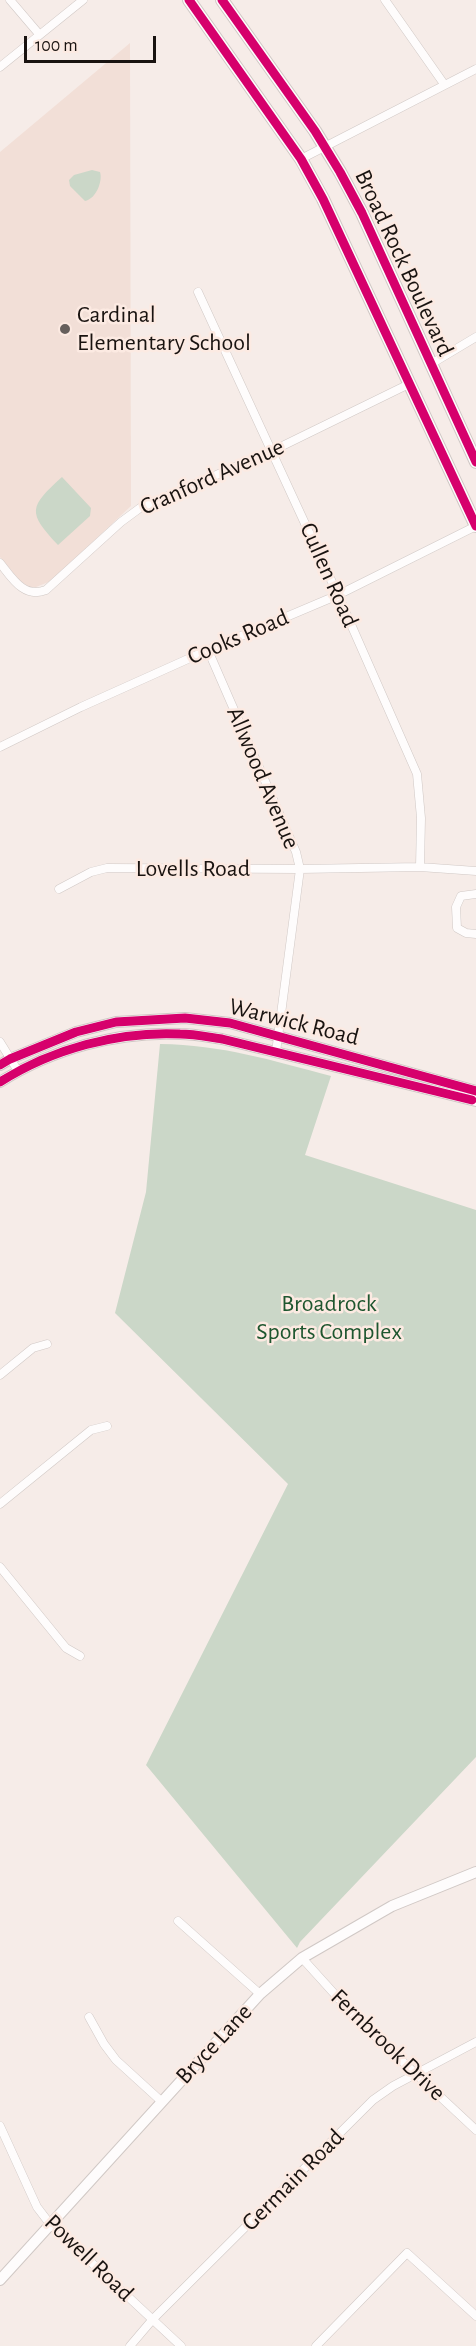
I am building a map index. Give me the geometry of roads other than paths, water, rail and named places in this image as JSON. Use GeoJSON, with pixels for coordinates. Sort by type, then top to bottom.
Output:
{"type":"FeatureCollection","features":[{"type":"Feature","properties":{"kind":"main road","name":"Broad Rock Boulevard"},"geometry":{"type":"LineString","coordinates":[[189,0],[301,159],[357,270],[476,526]]}},
{"type":"Feature","properties":{"kind":"main road","name":"Broad Rock Boulevard"},"geometry":{"type":"LineString","coordinates":[[222,0],[325,147],[362,213],[476,462]]}},
{"type":"Feature","properties":{"kind":"main road","name":"Warwick Road"},"geometry":{"type":"LineString","coordinates":[[0,1065],[76,1032],[116,1022],[185,1018],[230,1023],[476,1090]]}},
{"type":"Feature","properties":{"kind":"main road","name":"Warwick Road"},"geometry":{"type":"LineString","coordinates":[[0,1082],[18,1071],[76,1047],[135,1036],[180,1034],[222,1039],[476,1101]]}},
{"type":"Feature","properties":{"kind":"main road","name":"Bryce Lane"},"geometry":{"type":"LineString","coordinates":[[0,2280],[260,1994],[302,1958],[392,1906],[476,1872]]}},
{"type":"Feature","properties":{"kind":"street"},"geometry":{"type":"LineString","coordinates":[[10,0],[39,34]]}},
{"type":"Feature","properties":{"kind":"street"},"geometry":{"type":"LineString","coordinates":[[0,67],[83,0]]}},
{"type":"Feature","properties":{"kind":"street"},"geometry":{"type":"LineString","coordinates":[[386,0],[444,84]]}},
{"type":"Feature","properties":{"kind":"street"},"geometry":{"type":"LineString","coordinates":[[301,159],[476,69]]}},
{"type":"Feature","properties":{"kind":"street","name":"Cullen Road"},"geometry":{"type":"LineString","coordinates":[[198,292],[338,595],[417,774],[421,818],[420,867]]}},
{"type":"Feature","properties":{"kind":"street"},"geometry":{"type":"LineString","coordinates":[[431,364],[476,337]]}},
{"type":"Feature","properties":{"kind":"street","name":"Cranford Avenue"},"geometry":{"type":"LineString","coordinates":[[0,563],[16,582],[32,593],[39,592],[51,586],[134,511],[272,451],[409,384]]}},
{"type":"Feature","properties":{"kind":"street","name":"Cooks Road"},"geometry":{"type":"LineString","coordinates":[[0,747],[81,707],[338,595],[476,526]]}},
{"type":"Feature","properties":{"kind":"street","name":"Allwood Avenue"},"geometry":{"type":"LineString","coordinates":[[208,650],[296,852],[300,869],[276,1052]]}},
{"type":"Feature","properties":{"kind":"street","name":"Lovells Road"},"geometry":{"type":"LineString","coordinates":[[59,889],[91,872],[106,868],[420,867],[476,871]]}},
{"type":"Feature","properties":{"kind":"street"},"geometry":{"type":"LineString","coordinates":[[476,894],[461,896],[456,907],[457,928],[466,933],[476,934]]}},
{"type":"Feature","properties":{"kind":"street"},"geometry":{"type":"LineString","coordinates":[[0,1042],[18,1071]]}},
{"type":"Feature","properties":{"kind":"street"},"geometry":{"type":"LineString","coordinates":[[0,1375],[33,1348],[47,1344]]}},
{"type":"Feature","properties":{"kind":"street"},"geometry":{"type":"LineString","coordinates":[[0,1504],[91,1430],[107,1426]]}},
{"type":"Feature","properties":{"kind":"street"},"geometry":{"type":"LineString","coordinates":[[0,1567],[66,1648],[80,1656]]}},
{"type":"Feature","properties":{"kind":"street"},"geometry":{"type":"LineString","coordinates":[[178,1921],[260,1994]]}},
{"type":"Feature","properties":{"kind":"street","name":"Fernbrook Drive"},"geometry":{"type":"LineString","coordinates":[[302,1958],[358,2020],[476,2130]]}},
{"type":"Feature","properties":{"kind":"street"},"geometry":{"type":"LineString","coordinates":[[89,2017],[116,2060],[161,2102]]}},
{"type":"Feature","properties":{"kind":"street","name":"Germain Road"},"geometry":{"type":"LineString","coordinates":[[130,2346],[153,2319],[373,2100],[393,2086],[476,2042]]}},
{"type":"Feature","properties":{"kind":"street","name":"Powell Road"},"geometry":{"type":"LineString","coordinates":[[0,2126],[37,2207],[50,2224],[181,2346]]}},
{"type":"Feature","properties":{"kind":"street"},"geometry":{"type":"LineString","coordinates":[[316,2346],[407,2253],[476,2316]]}},
{"type":"Feature","properties":{"kind":"place","name":"Cardinal Elementary School"},"geometry":{"type":"Point","coordinates":[65,329]}},
{"type":"Feature","properties":{"kind":"park label","name":"Broadrock Sports Complex"},"geometry":{"type":"Point","coordinates":[329,1318]}}]}
